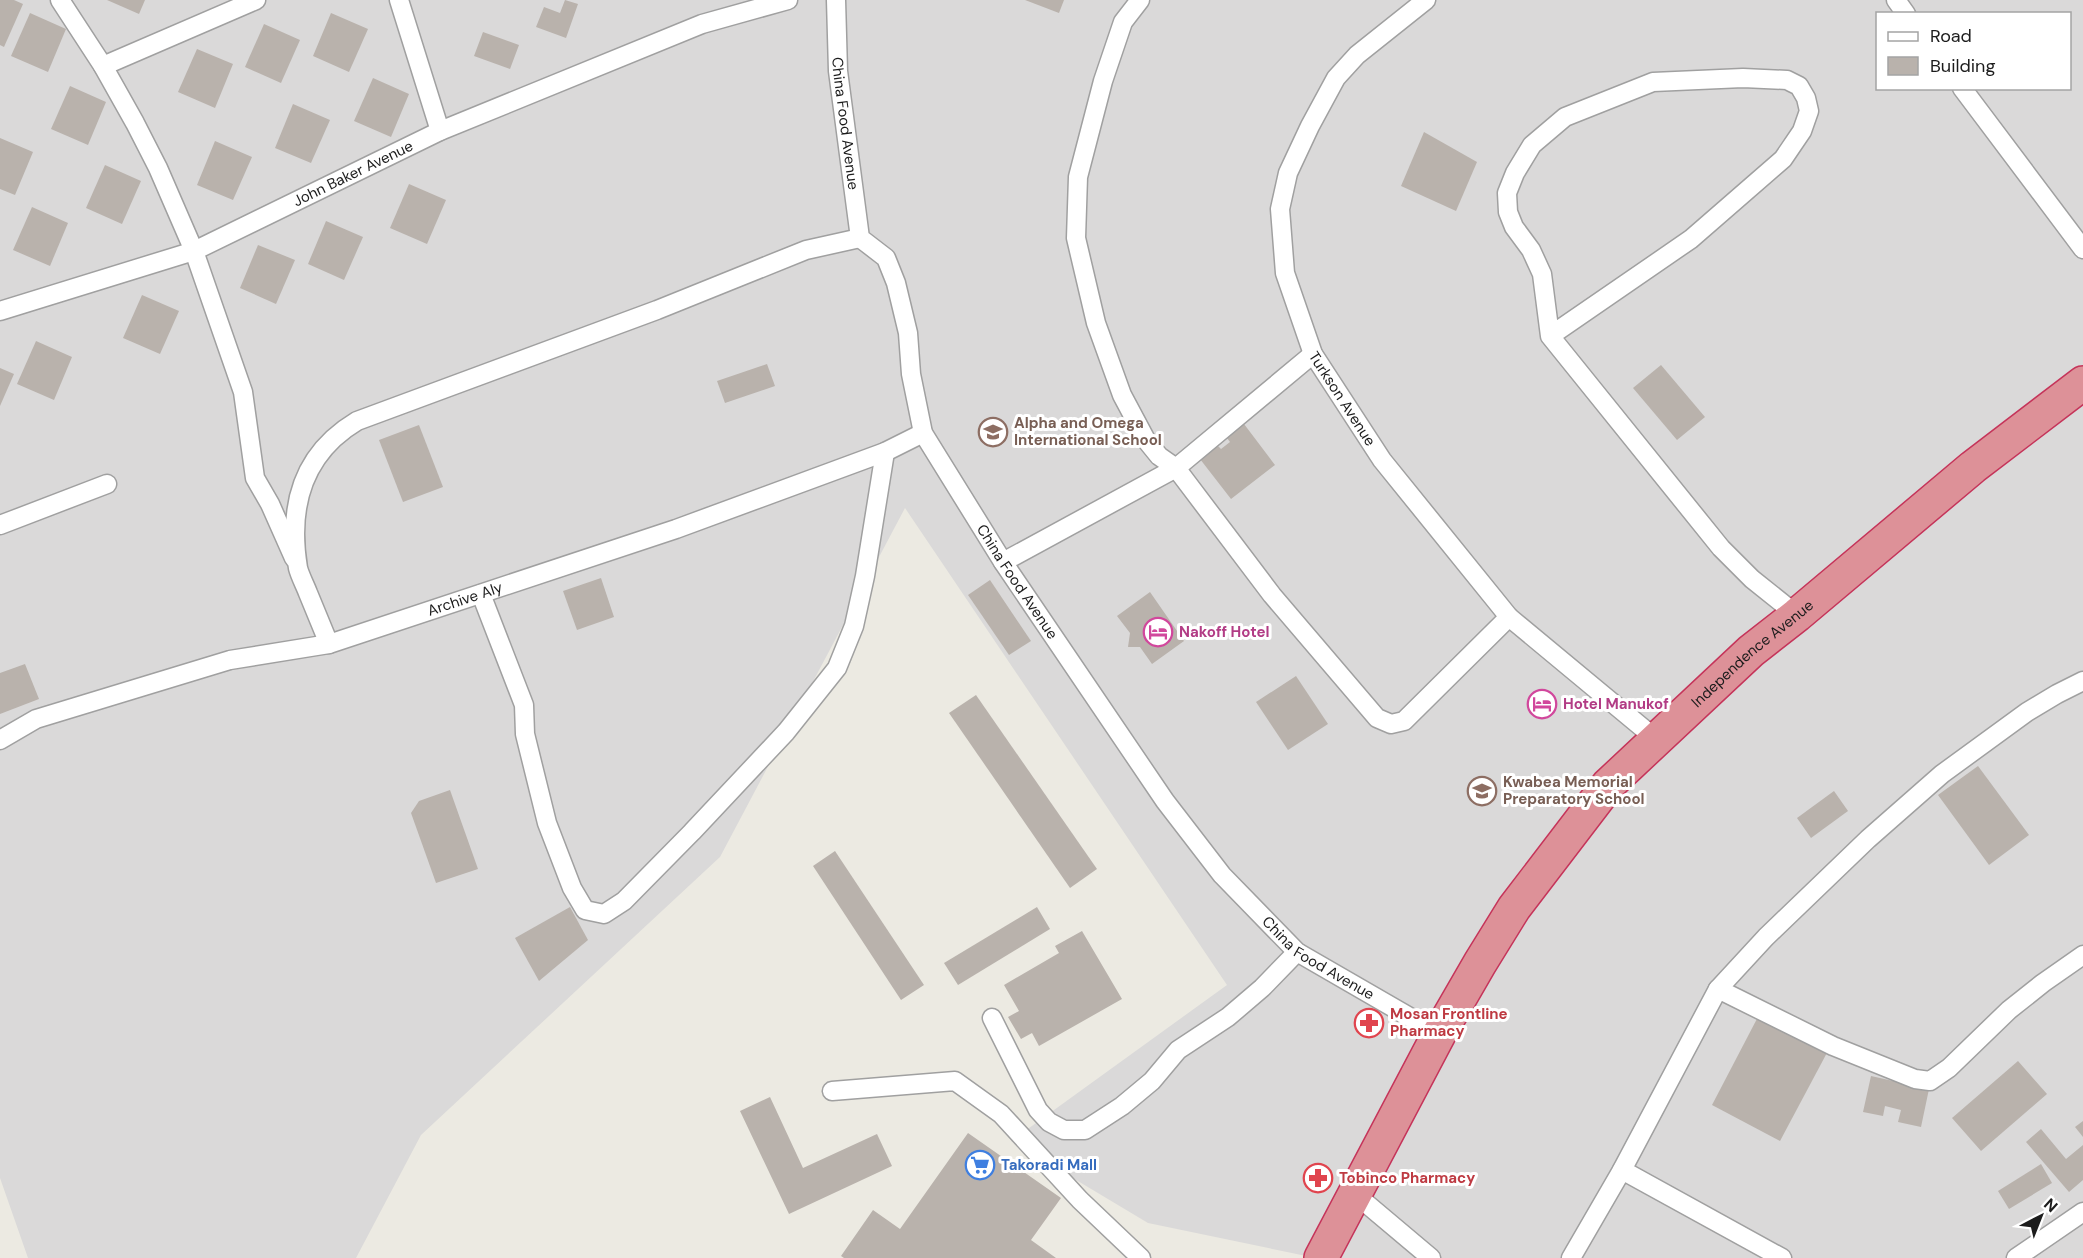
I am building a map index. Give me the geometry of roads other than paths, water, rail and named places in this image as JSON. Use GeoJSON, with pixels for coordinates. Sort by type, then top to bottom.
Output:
{"type":"FeatureCollection","features":[{"type":"Feature","properties":{"kind":"highway","name":"Independence Avenue"},"geometry":{"type":"LineString","coordinates":[[1321,1258],[1439,1034],[1514,908],[1608,785],[1751,651],[1973,466],[2083,383]]}},
{"type":"Feature","properties":{"kind":"street"},"geometry":{"type":"LineString","coordinates":[[60,0],[103,66],[158,168],[194,251],[243,392],[255,478],[270,504],[329,644]]}},
{"type":"Feature","properties":{"kind":"street"},"geometry":{"type":"LineString","coordinates":[[103,66],[256,0]]}},
{"type":"Feature","properties":{"kind":"street"},"geometry":{"type":"LineString","coordinates":[[399,0],[440,131]]}},
{"type":"Feature","properties":{"kind":"street","name":"John Baker Avenue"},"geometry":{"type":"LineString","coordinates":[[1,307],[194,251],[440,131],[702,24],[788,0]]}},
{"type":"Feature","properties":{"kind":"street","name":"China Food Avenue"},"geometry":{"type":"LineString","coordinates":[[836,0],[838,71],[860,238],[886,258],[896,283],[908,333],[911,374],[923,433],[1004,562],[1165,801],[1222,875],[1297,952],[1439,1034]]}},
{"type":"Feature","properties":{"kind":"street"},"geometry":{"type":"LineString","coordinates":[[1140,0],[1123,22],[1103,81],[1078,177],[1076,238],[1096,322],[1122,395],[1146,440],[1159,456],[1176,468],[1272,595],[1377,718],[1391,724],[1404,721],[1509,617]]}},
{"type":"Feature","properties":{"kind":"street","name":"Turkson Avenue"},"geometry":{"type":"LineString","coordinates":[[1426,0],[1357,55],[1336,78],[1310,126],[1288,173],[1281,209],[1285,273],[1313,354],[1382,460],[1509,617],[1656,738]]}},
{"type":"Feature","properties":{"kind":"street"},"geometry":{"type":"LineString","coordinates":[[1550,336],[1691,238],[1784,159],[1802,131],[1809,111],[1806,98],[1799,86],[1787,80],[1743,78],[1653,82],[1565,117],[1532,145],[1515,173],[1507,193],[1508,212],[1514,227],[1531,250],[1542,274],[1550,336],[1721,548],[1752,579],[1797,615]]}},
{"type":"Feature","properties":{"kind":"street"},"geometry":{"type":"LineString","coordinates":[[1964,90],[2083,249]]}},
{"type":"Feature","properties":{"kind":"street"},"geometry":{"type":"LineString","coordinates":[[298,569],[295,515],[304,479],[325,446],[338,432],[357,421],[657,310],[806,250],[860,238]]}},
{"type":"Feature","properties":{"kind":"street"},"geometry":{"type":"LineString","coordinates":[[1004,562],[1176,468],[1313,354]]}},
{"type":"Feature","properties":{"kind":"street","name":"Archive Aly"},"geometry":{"type":"LineString","coordinates":[[0,740],[36,719],[230,660],[329,644],[481,594],[676,529],[885,452],[923,433]]}},
{"type":"Feature","properties":{"kind":"street"},"geometry":{"type":"LineString","coordinates":[[481,594],[524,705],[525,734],[547,823],[572,888],[585,910],[604,914],[624,901],[692,832],[786,732],[837,668],[854,626],[865,576],[885,452]]}},
{"type":"Feature","properties":{"kind":"street"},"geometry":{"type":"LineString","coordinates":[[0,525],[107,484]]}},
{"type":"Feature","properties":{"kind":"street"},"geometry":{"type":"LineString","coordinates":[[1571,1258],[1622,1170],[1718,989],[1766,937],[1860,847],[1942,774],[2027,712],[2083,681]]}},
{"type":"Feature","properties":{"kind":"street"},"geometry":{"type":"LineString","coordinates":[[992,1018],[1038,1110],[1049,1122],[1064,1130],[1085,1130],[1122,1106],[1152,1081],[1178,1050],[1228,1017],[1262,988],[1297,952]]}},
{"type":"Feature","properties":{"kind":"street"},"geometry":{"type":"LineString","coordinates":[[1718,989],[1833,1046],[1916,1079],[1930,1081],[1949,1068],[2009,1010],[2083,955]]}},
{"type":"Feature","properties":{"kind":"street"},"geometry":{"type":"LineString","coordinates":[[832,1091],[955,1080],[1002,1114],[1080,1200],[1141,1258]]}},
{"type":"Feature","properties":{"kind":"street"},"geometry":{"type":"LineString","coordinates":[[1622,1170],[1782,1258]]}},
{"type":"Feature","properties":{"kind":"street"},"geometry":{"type":"LineString","coordinates":[[1355,1194],[1431,1258]]}},
{"type":"Feature","properties":{"kind":"street"},"geometry":{"type":"LineString","coordinates":[[2016,1258],[2083,1212]]}},
{"type":"Feature","properties":{"kind":"place","name":"Alpha and Omega International School"},"geometry":{"type":"Point","coordinates":[993,432]}},
{"type":"Feature","properties":{"kind":"place","name":"Nakoff Hotel"},"geometry":{"type":"Point","coordinates":[1158,632]}},
{"type":"Feature","properties":{"kind":"place","name":"Hotel Manukof"},"geometry":{"type":"Point","coordinates":[1542,704]}},
{"type":"Feature","properties":{"kind":"place","name":"Kwabea Memorial Preparatory School"},"geometry":{"type":"Point","coordinates":[1482,791]}},
{"type":"Feature","properties":{"kind":"place","name":"Mosan Frontline Pharmacy"},"geometry":{"type":"Point","coordinates":[1369,1023]}},
{"type":"Feature","properties":{"kind":"place","name":"Takoradi Mall"},"geometry":{"type":"Point","coordinates":[980,1165]}},
{"type":"Feature","properties":{"kind":"place","name":"Tobinco Pharmacy"},"geometry":{"type":"Point","coordinates":[1318,1178]}}]}
